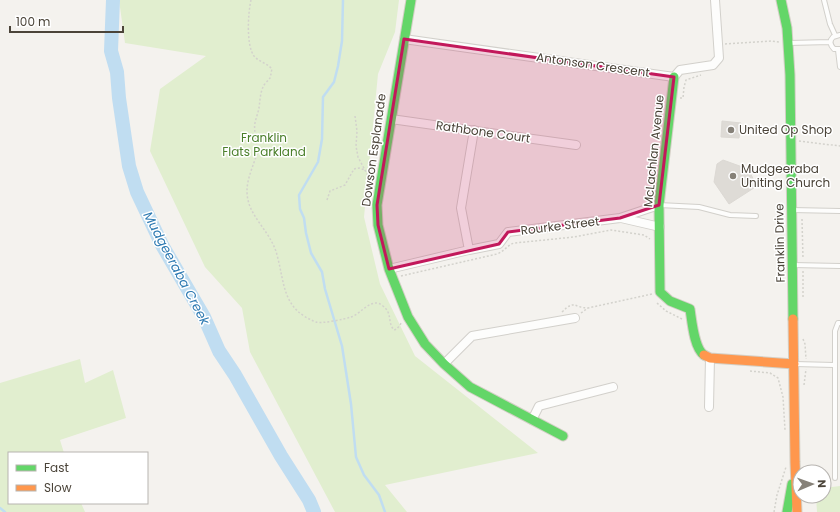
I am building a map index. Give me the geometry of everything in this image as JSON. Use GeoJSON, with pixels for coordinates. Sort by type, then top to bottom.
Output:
{"type":"FeatureCollection","features":[{"type":"Feature","properties":{"kind":"street","name":"Dowson Esplanade"},"geometry":{"type":"LineString","coordinates":[[412,0],[404,39],[377,205],[378,225],[389,269],[408,317],[425,344],[444,364],[470,387],[563,436]]}},
{"type":"Feature","properties":{"kind":"street"},"geometry":{"type":"LineString","coordinates":[[674,77],[680,70],[713,65],[719,58],[715,0]]}},
{"type":"Feature","properties":{"kind":"street","name":"Franklin Drive"},"geometry":{"type":"LineString","coordinates":[[781,0],[785,15],[788,43],[791,140],[794,364],[790,463]]}},
{"type":"Feature","properties":{"kind":"street","name":"Antonson Crescent"},"geometry":{"type":"LineString","coordinates":[[404,39],[674,77]]}},
{"type":"Feature","properties":{"kind":"street","name":"McLachlan Avenue"},"geometry":{"type":"LineString","coordinates":[[674,77],[659,205],[660,292],[670,301],[690,309],[697,346],[702,354],[710,358]]}},
{"type":"Feature","properties":{"kind":"street","name":"Rathbone Court"},"geometry":{"type":"LineString","coordinates":[[391,118],[576,145]]}},
{"type":"Feature","properties":{"kind":"street"},"geometry":{"type":"LineString","coordinates":[[469,250],[461,208],[474,130]]}},
{"type":"Feature","properties":{"kind":"street","name":"Rourke Street"},"geometry":{"type":"LineString","coordinates":[[389,269],[499,244],[508,232],[620,218],[659,205]]}},
{"type":"Feature","properties":{"kind":"street","name":"Rourke Street"},"geometry":{"type":"LineString","coordinates":[[620,218],[660,227]]}},
{"type":"Feature","properties":{"kind":"street"},"geometry":{"type":"LineString","coordinates":[[444,364],[472,336],[575,318]]}},
{"type":"Feature","properties":{"kind":"street"},"geometry":{"type":"LineString","coordinates":[[709,407],[710,358],[794,364]]}},
{"type":"Feature","properties":{"kind":"street"},"geometry":{"type":"LineString","coordinates":[[532,420],[539,406],[613,388]]}},
{"type":"Feature","properties":{"kind":"street"},"geometry":{"type":"LineString","coordinates":[[787,512],[790,463]]}},
{"type":"Feature","properties":{"kind":"street"},"geometry":{"type":"LineString","coordinates":[[790,463],[797,512]]}},
{"type":"Feature","properties":{"kind":"lane"},"geometry":{"type":"LineString","coordinates":[[824,0],[830,24],[838,35],[833,37],[830,42]]}},
{"type":"Feature","properties":{"kind":"lane"},"geometry":{"type":"LineString","coordinates":[[788,43],[830,42]]}},
{"type":"Feature","properties":{"kind":"lane"},"geometry":{"type":"LineString","coordinates":[[830,42],[834,49],[839,50],[840,67]]}},
{"type":"Feature","properties":{"kind":"lane"},"geometry":{"type":"LineString","coordinates":[[659,205],[699,208],[730,215],[756,216]]}},
{"type":"Feature","properties":{"kind":"lane"},"geometry":{"type":"LineString","coordinates":[[792,210],[840,211]]}},
{"type":"Feature","properties":{"kind":"lane"},"geometry":{"type":"LineString","coordinates":[[792,265],[840,266]]}},
{"type":"Feature","properties":{"kind":"lane"},"geometry":{"type":"LineString","coordinates":[[834,478],[835,331],[838,323],[840,323]]}},
{"type":"Feature","properties":{"kind":"lane"},"geometry":{"type":"LineString","coordinates":[[794,364],[834,365]]}},
{"type":"Feature","properties":{"kind":"lane"},"geometry":{"type":"LineString","coordinates":[[834,456],[840,455]]}},
{"type":"Feature","properties":{"kind":"path"},"geometry":{"type":"LineString","coordinates":[[251,0],[249,8],[249,44],[254,56],[268,64],[272,69],[270,78],[263,86],[260,95],[259,109],[255,125],[257,149],[255,162],[248,182],[248,199],[254,214],[270,237],[277,254],[284,292],[297,310],[305,317],[317,322],[323,323],[352,317],[366,306],[374,303],[382,305],[389,313],[391,327],[394,330],[397,329],[408,317]]}},
{"type":"Feature","properties":{"kind":"path"},"geometry":{"type":"LineString","coordinates":[[719,44],[771,41],[788,43]]}},
{"type":"Feature","properties":{"kind":"path"},"geometry":{"type":"LineString","coordinates":[[672,97],[683,98],[686,80],[703,75]]}},
{"type":"Feature","properties":{"kind":"path"},"geometry":{"type":"LineString","coordinates":[[355,116],[358,157],[369,177],[375,181]]}},
{"type":"Feature","properties":{"kind":"path"},"geometry":{"type":"LineString","coordinates":[[791,140],[840,146]]}},
{"type":"Feature","properties":{"kind":"path"},"geometry":{"type":"LineString","coordinates":[[327,200],[330,192],[342,187],[347,182],[354,169],[359,168],[365,170]]}},
{"type":"Feature","properties":{"kind":"path"},"geometry":{"type":"LineString","coordinates":[[644,235],[645,224]]}},
{"type":"Feature","properties":{"kind":"path"},"geometry":{"type":"LineString","coordinates":[[394,282],[404,274],[497,254],[504,251],[511,244],[574,237],[611,230],[644,235],[651,240]]}},
{"type":"Feature","properties":{"kind":"path"},"geometry":{"type":"LineString","coordinates":[[653,289],[654,296]]}},
{"type":"Feature","properties":{"kind":"path"},"geometry":{"type":"LineString","coordinates":[[575,318],[588,308],[654,293]]}},
{"type":"Feature","properties":{"kind":"path"},"geometry":{"type":"LineString","coordinates":[[657,303],[666,311],[680,317],[685,323]]}},
{"type":"Feature","properties":{"kind":"path"},"geometry":{"type":"LineString","coordinates":[[750,371],[770,373],[778,378],[783,397],[785,436]]}},
{"type":"Feature","properties":{"kind":"path"},"geometry":{"type":"LineString","coordinates":[[774,512],[777,495],[790,463]]}},
{"type":"Feature","properties":{"kind":"highlighted area"},"geometry":{"type":"Polygon","coordinates":[[[404,39],[674,77],[659,205],[620,218],[508,232],[499,244],[389,269],[378,225],[377,205],[404,39]]]}},
{"type":"Feature","properties":{"kind":"green space","name":"Franklin Flats Parkland"},"geometry":{"type":"Polygon","coordinates":[[[119,0],[399,0],[395,32],[378,74],[364,217],[380,284],[415,356],[538,453],[385,485],[407,512],[335,512],[250,352],[242,308],[205,267],[150,151],[160,89],[206,56],[125,43],[119,0]]]}},
{"type":"Feature","properties":{"kind":"green space"},"geometry":{"type":"Polygon","coordinates":[[[80,359],[85,383],[113,370],[126,418],[60,440],[64,452],[8,452],[8,504],[81,504],[85,512],[0,512],[0,383],[80,359]]]}},
{"type":"Feature","properties":{"kind":"green space"},"geometry":{"type":"Polygon","coordinates":[[[840,486],[840,512],[817,512],[816,504],[832,504],[832,487],[840,486]]]}},
{"type":"Feature","properties":{"kind":"building","name":"United Op Shop"},"geometry":{"type":"Polygon","coordinates":[[[722,121],[741,123],[739,138],[721,137],[722,121]]]}},
{"type":"Feature","properties":{"kind":"building","name":"Mudgeeraba Uniting Church"},"geometry":{"type":"Polygon","coordinates":[[[723,160],[748,169],[757,186],[729,204],[714,182],[717,164],[723,160]]]}},
{"type":"Feature","properties":{"kind":"waterway","name":"Mudgeeraba Creek"},"geometry":{"type":"LineString","coordinates":[[113,0],[111,51],[117,72],[119,98],[129,166],[137,192],[162,245],[204,317],[219,351],[235,375],[281,456],[309,500],[314,512]]}},
{"type":"Feature","properties":{"kind":"waterway"},"geometry":{"type":"LineString","coordinates":[[343,0],[342,41],[338,66],[334,82],[323,97],[322,139],[318,162],[299,195],[300,209],[304,218],[311,253],[322,272],[325,289],[342,346],[351,404],[356,457],[364,475],[379,495],[385,512]]}},
{"type":"Feature","properties":{"kind":"waterway"},"geometry":{"type":"LineString","coordinates":[[0,508],[5,512]]}},
{"type":"Feature","properties":{"kind":"traffic: fast"},"geometry":{"type":"LineString","coordinates":[[411,0],[377,205],[378,225],[389,269],[408,317],[425,344],[444,364],[470,387],[563,436]]}},
{"type":"Feature","properties":{"kind":"traffic: fast"},"geometry":{"type":"LineString","coordinates":[[781,0],[787,28],[790,75],[793,319]]}},
{"type":"Feature","properties":{"kind":"traffic: fast"},"geometry":{"type":"LineString","coordinates":[[674,77],[659,205],[660,292],[670,301],[690,309],[696,341],[698,347],[704,355]]}},
{"type":"Feature","properties":{"kind":"traffic: fast"},"geometry":{"type":"LineString","coordinates":[[787,512],[792,484]]}},
{"type":"Feature","properties":{"kind":"traffic: slow"},"geometry":{"type":"LineString","coordinates":[[793,319],[797,512]]}},
{"type":"Feature","properties":{"kind":"traffic: slow"},"geometry":{"type":"LineString","coordinates":[[704,355],[710,358],[794,364]]}},
{"type":"Feature","properties":{"kind":"place","name":"United Op Shop"},"geometry":{"type":"Point","coordinates":[731,130]}},
{"type":"Feature","properties":{"kind":"place","name":"Mudgeeraba Uniting Church"},"geometry":{"type":"Point","coordinates":[733,176]}}]}
